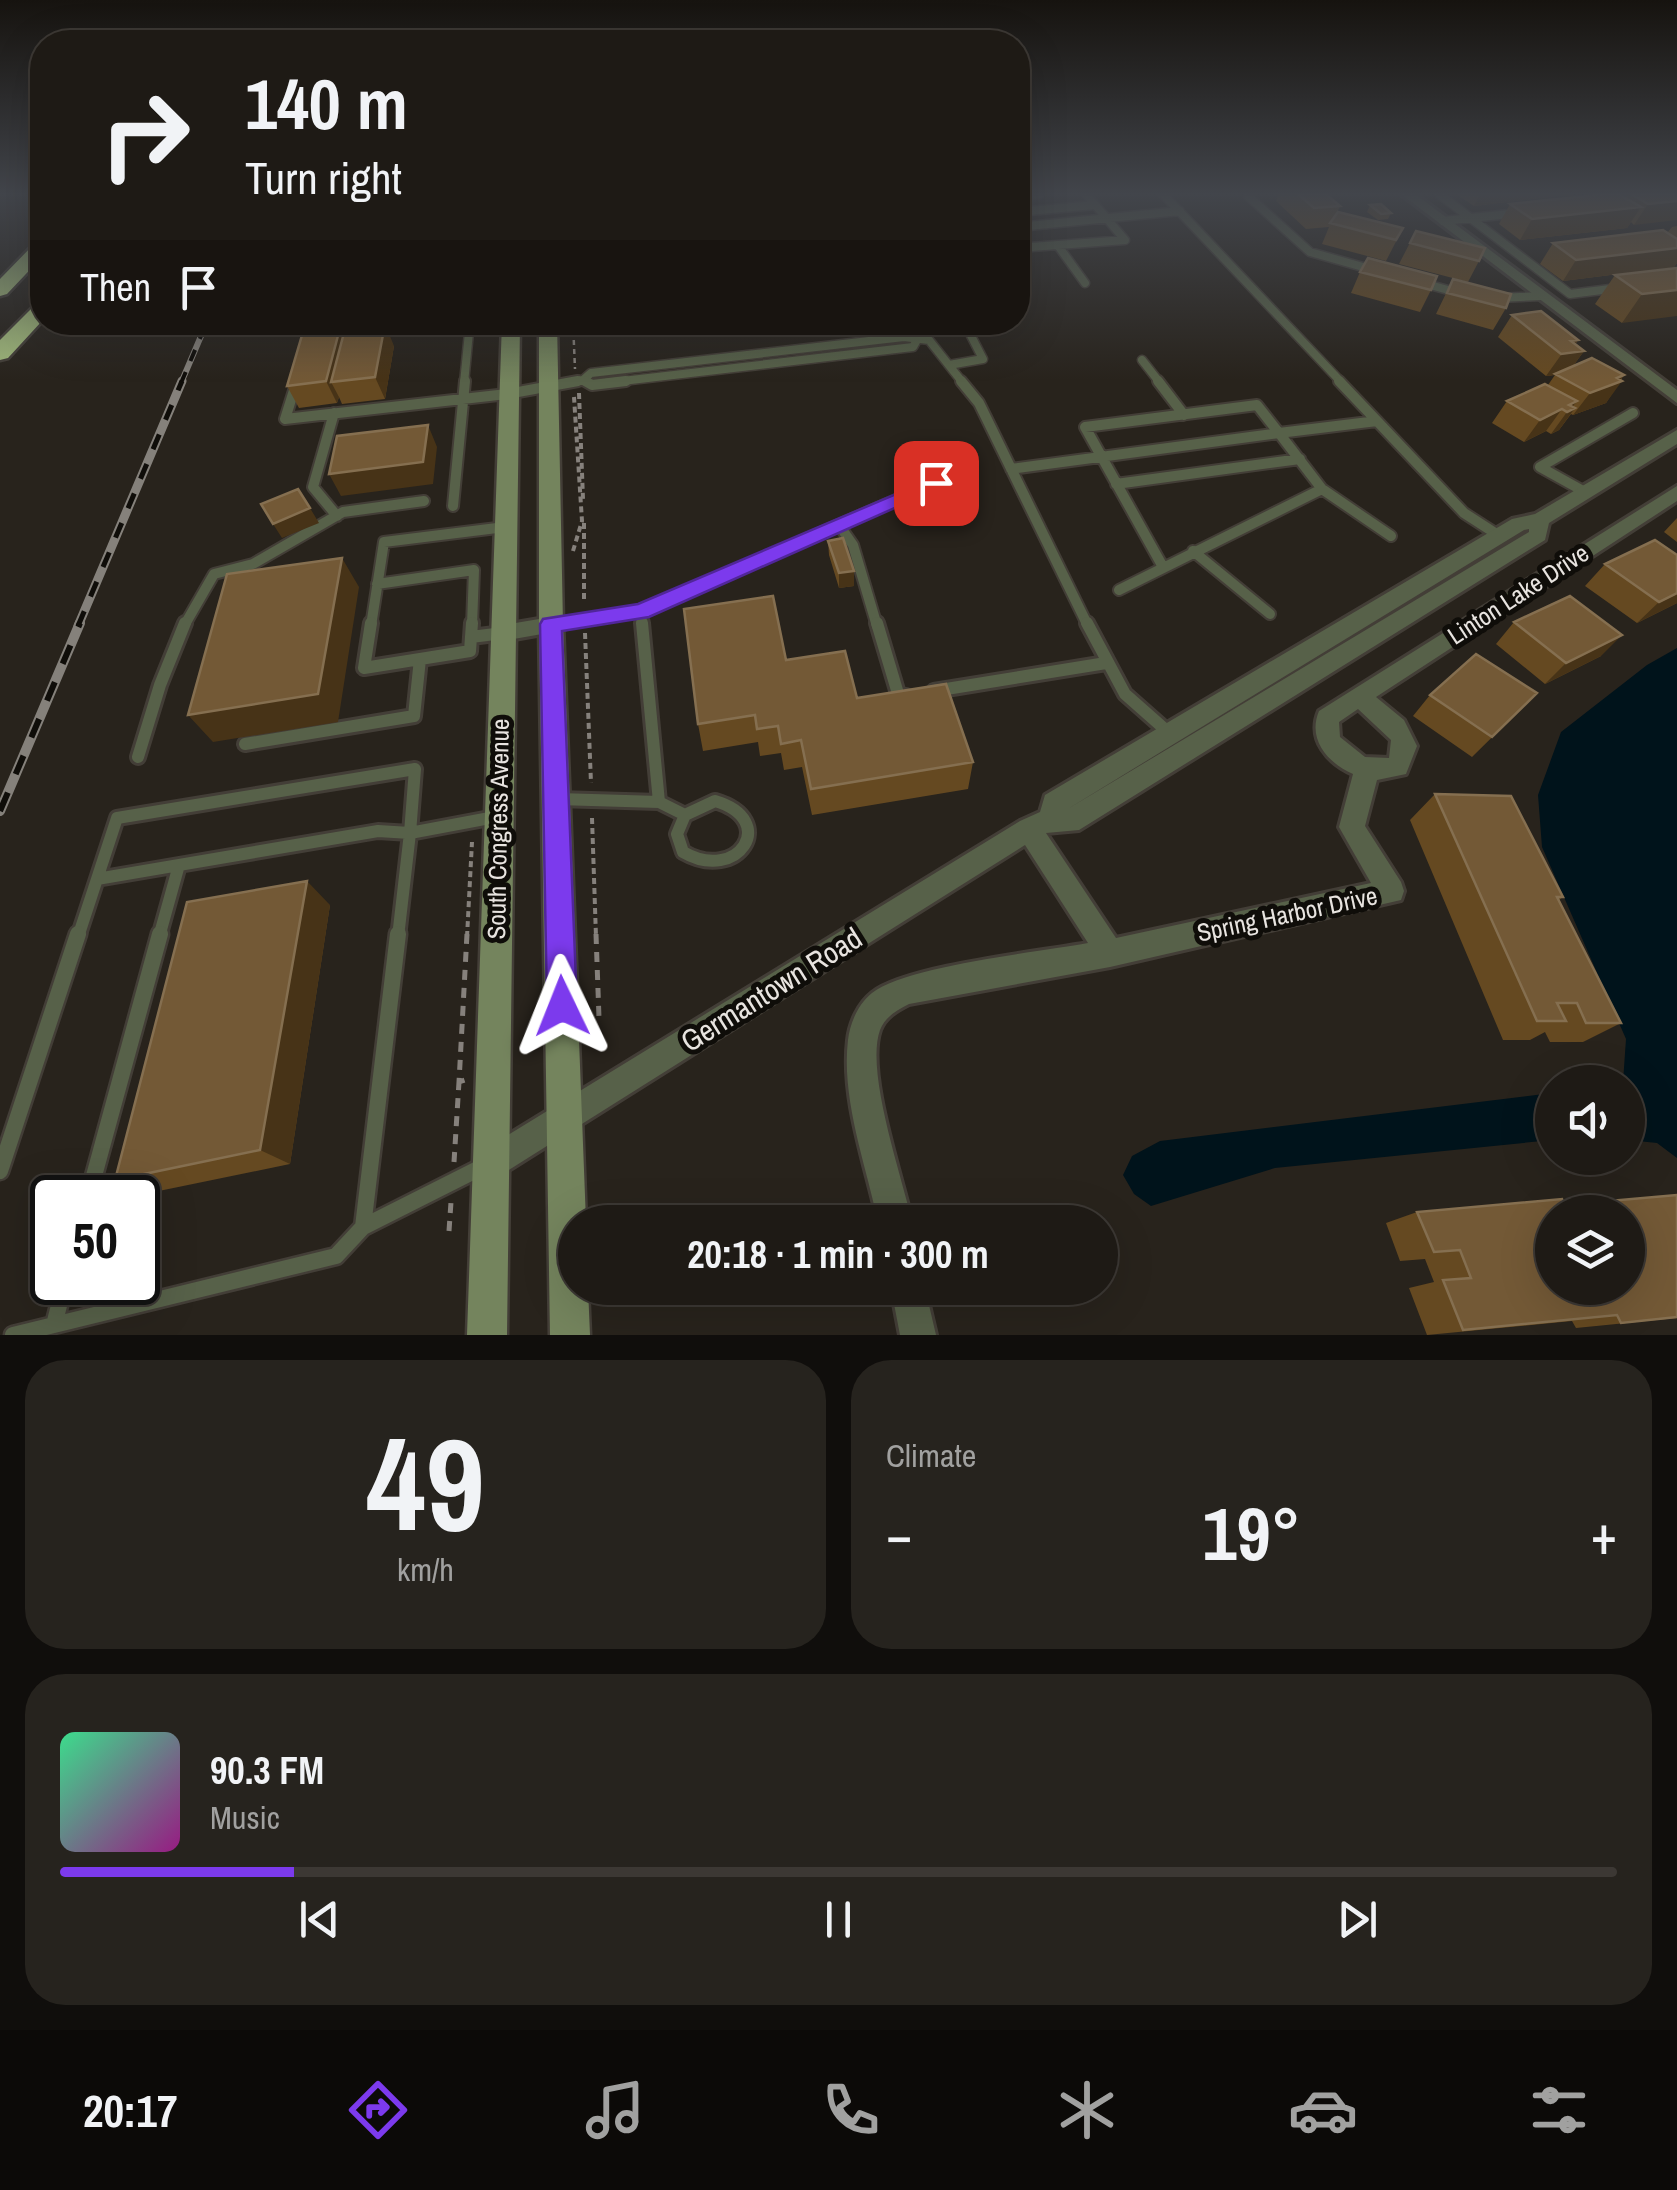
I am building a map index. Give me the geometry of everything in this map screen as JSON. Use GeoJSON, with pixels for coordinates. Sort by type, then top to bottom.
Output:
{"type":"FeatureCollection","features":[{"type":"Feature","properties":{"kind":"highway"},"geometry":{"type":"LineString","coordinates":[[0,290],[30,259]]}},
{"type":"Feature","properties":{"kind":"highway"},"geometry":{"type":"LineString","coordinates":[[0,353],[30,322]]}},
{"type":"Feature","properties":{"kind":"main road","name":"South Congress Avenue"},"geometry":{"type":"LineString","coordinates":[[488,1335],[495,818],[511,335]]}},
{"type":"Feature","properties":{"kind":"main road"},"geometry":{"type":"LineString","coordinates":[[553,335],[570,383],[550,624],[567,1116],[570,1335]]}},
{"type":"Feature","properties":{"kind":"street"},"geometry":{"type":"LineString","coordinates":[[1489,256],[1677,398]]}},
{"type":"Feature","properties":{"kind":"street","name":"Germantown Road"},"geometry":{"type":"LineString","coordinates":[[493,1162],[1040,824],[1054,803],[1168,732],[1518,524],[1540,520],[1677,436]]}},
{"type":"Feature","properties":{"kind":"street","name":"Linton Lake Drive"},"geometry":{"type":"LineString","coordinates":[[1367,769],[1350,763],[1328,740],[1328,718],[1677,492]]}},
{"type":"Feature","properties":{"kind":"street","name":"Germantown Road"},"geometry":{"type":"LineString","coordinates":[[1040,824],[1070,822],[1538,536],[1540,520]]}},
{"type":"Feature","properties":{"kind":"street"},"geometry":{"type":"LineString","coordinates":[[1403,618],[1401,612],[1502,548],[1504,543],[1498,536]]}},
{"type":"Feature","properties":{"kind":"street"},"geometry":{"type":"LineString","coordinates":[[504,633],[550,624]]}},
{"type":"Feature","properties":{"kind":"street"},"geometry":{"type":"LineString","coordinates":[[1359,696],[1390,722],[1406,746],[1397,767],[1367,769]]}},
{"type":"Feature","properties":{"kind":"street"},"geometry":{"type":"LineString","coordinates":[[1114,795],[1114,787],[1122,779],[1176,746],[1177,740],[1168,732]]}},
{"type":"Feature","properties":{"kind":"street","name":"Spring Harbor Drive"},"geometry":{"type":"LineString","coordinates":[[891,1205],[862,1065],[866,1025],[876,1008],[890,996],[908,990],[1110,952],[1391,891],[1352,827],[1367,769]]}},
{"type":"Feature","properties":{"kind":"street"},"geometry":{"type":"LineString","coordinates":[[1040,824],[1110,952]]}},
{"type":"Feature","properties":{"kind":"street"},"geometry":{"type":"LineString","coordinates":[[912,1305],[918,1335]]}},
{"type":"Feature","properties":{"kind":"lane"},"geometry":{"type":"LineString","coordinates":[[1066,256],[1085,283]]}},
{"type":"Feature","properties":{"kind":"lane"},"geometry":{"type":"LineString","coordinates":[[1222,256],[1464,514],[1498,536]]}},
{"type":"Feature","properties":{"kind":"lane"},"geometry":{"type":"LineString","coordinates":[[1326,256],[1384,272]]}},
{"type":"Feature","properties":{"kind":"lane"},"geometry":{"type":"LineString","coordinates":[[1522,256],[1570,294],[1623,288]]}},
{"type":"Feature","properties":{"kind":"lane"},"geometry":{"type":"LineString","coordinates":[[1402,278],[1476,297],[1542,296]]}},
{"type":"Feature","properties":{"kind":"lane"},"geometry":{"type":"LineString","coordinates":[[1514,299],[1530,312]]}},
{"type":"Feature","properties":{"kind":"lane"},"geometry":{"type":"LineString","coordinates":[[453,506],[469,335]]}},
{"type":"Feature","properties":{"kind":"lane"},"geometry":{"type":"LineString","coordinates":[[300,370],[284,419],[507,394],[570,383],[592,385],[913,347],[924,335]]}},
{"type":"Feature","properties":{"kind":"lane"},"geometry":{"type":"LineString","coordinates":[[949,365],[983,359],[971,335]]}},
{"type":"Feature","properties":{"kind":"lane"},"geometry":{"type":"LineString","coordinates":[[570,383],[591,373],[904,337],[923,340],[979,403],[1125,694],[1168,732]]}},
{"type":"Feature","properties":{"kind":"lane"},"geometry":{"type":"LineString","coordinates":[[866,341],[871,352]]}},
{"type":"Feature","properties":{"kind":"lane"},"geometry":{"type":"LineString","coordinates":[[768,353],[771,364]]}},
{"type":"Feature","properties":{"kind":"lane"},"geometry":{"type":"LineString","coordinates":[[1142,360],[1184,414]]}},
{"type":"Feature","properties":{"kind":"lane"},"geometry":{"type":"LineString","coordinates":[[668,364],[670,376]]}},
{"type":"Feature","properties":{"kind":"lane"},"geometry":{"type":"LineString","coordinates":[[1163,567],[1085,427],[1257,406],[1322,489],[1391,536]]}},
{"type":"Feature","properties":{"kind":"lane"},"geometry":{"type":"LineString","coordinates":[[334,412],[313,487],[337,516]]}},
{"type":"Feature","properties":{"kind":"lane"},"geometry":{"type":"LineString","coordinates":[[1584,492],[1540,467],[1633,413]]}},
{"type":"Feature","properties":{"kind":"lane"},"geometry":{"type":"LineString","coordinates":[[1011,468],[1377,422]]}},
{"type":"Feature","properties":{"kind":"lane"},"geometry":{"type":"LineString","coordinates":[[1116,484],[1300,459]]}},
{"type":"Feature","properties":{"kind":"lane"},"geometry":{"type":"LineString","coordinates":[[550,624],[641,612],[936,483]]}},
{"type":"Feature","properties":{"kind":"lane"},"geometry":{"type":"LineString","coordinates":[[1118,590],[1322,489]]}},
{"type":"Feature","properties":{"kind":"lane"},"geometry":{"type":"LineString","coordinates":[[138,757],[186,614],[214,574],[253,564],[337,516],[424,501]]}},
{"type":"Feature","properties":{"kind":"lane"},"geometry":{"type":"LineString","coordinates":[[839,525],[852,545],[899,697],[1106,662]]}},
{"type":"Feature","properties":{"kind":"lane"},"geometry":{"type":"LineString","coordinates":[[377,584],[474,570],[470,652],[364,668],[377,584],[384,542],[505,527]]}},
{"type":"Feature","properties":{"kind":"lane"},"geometry":{"type":"LineString","coordinates":[[1193,551],[1270,614]]}},
{"type":"Feature","properties":{"kind":"lane"},"geometry":{"type":"LineString","coordinates":[[641,612],[659,802]]}},
{"type":"Feature","properties":{"kind":"lane"},"geometry":{"type":"LineString","coordinates":[[471,638],[504,633]]}},
{"type":"Feature","properties":{"kind":"lane"},"geometry":{"type":"LineString","coordinates":[[245,744],[414,716],[420,659]]}},
{"type":"Feature","properties":{"kind":"lane"},"geometry":{"type":"LineString","coordinates":[[0,1171],[117,818],[415,769],[363,1227]]}},
{"type":"Feature","properties":{"kind":"lane"},"geometry":{"type":"LineString","coordinates":[[555,799],[659,802],[686,815]]}},
{"type":"Feature","properties":{"kind":"lane"},"geometry":{"type":"LineString","coordinates":[[704,803],[736,806],[748,821],[748,840],[742,850],[724,863],[701,864],[678,844],[677,834],[686,815],[704,803]]}},
{"type":"Feature","properties":{"kind":"lane"},"geometry":{"type":"LineString","coordinates":[[97,878],[378,831],[410,833],[495,818]]}},
{"type":"Feature","properties":{"kind":"lane"},"geometry":{"type":"LineString","coordinates":[[94,1175],[178,865]]}},
{"type":"Feature","properties":{"kind":"lane"},"geometry":{"type":"LineString","coordinates":[[13,1335],[336,1256],[363,1227],[493,1162]]}},
{"type":"Feature","properties":{"kind":"lane"},"geometry":{"type":"LineString","coordinates":[[54,1325],[60,1305]]}},
{"type":"Feature","properties":{"kind":"path"},"geometry":{"type":"LineString","coordinates":[[569,335],[599,1018]]}},
{"type":"Feature","properties":{"kind":"path"},"geometry":{"type":"LineString","coordinates":[[570,383],[582,522],[573,550],[574,568]]}},
{"type":"Feature","properties":{"kind":"path"},"geometry":{"type":"LineString","coordinates":[[449,1231],[460,1082]]}},
{"type":"Feature","properties":{"kind":"water"},"geometry":{"type":"Polygon","coordinates":[[[1677,648],[1677,1158],[1657,1143],[1645,1142],[1645,1065],[1624,1065],[1626,1039],[1542,847],[1538,795],[1561,732],[1647,665],[1677,648]]]}},
{"type":"Feature","properties":{"kind":"water"},"geometry":{"type":"Polygon","coordinates":[[[1535,1095],[1535,1142],[1275,1168],[1151,1206],[1134,1194],[1123,1175],[1132,1156],[1160,1141],[1535,1095]]]}},
{"type":"Feature","properties":{"kind":"building"},"geometry":{"type":"Polygon","coordinates":[[[1571,256],[1607,256],[1576,260],[1571,256]]]}},
{"type":"Feature","properties":{"kind":"building"},"geometry":{"type":"Polygon","coordinates":[[[1368,258],[1437,276],[1431,290],[1360,272],[1368,258]]]}},
{"type":"Feature","properties":{"kind":"building"},"geometry":{"type":"Polygon","coordinates":[[[1677,268],[1677,290],[1642,294],[1615,275],[1677,268]]]}},
{"type":"Feature","properties":{"kind":"building"},"geometry":{"type":"Polygon","coordinates":[[[1453,279],[1511,294],[1506,308],[1447,293],[1453,279]]]}},
{"type":"Feature","properties":{"kind":"building"},"geometry":{"type":"Polygon","coordinates":[[[1541,311],[1578,340],[1571,341],[1584,351],[1561,354],[1512,315],[1541,311]]]}},
{"type":"Feature","properties":{"kind":"building"},"geometry":{"type":"Polygon","coordinates":[[[302,335],[338,335],[326,381],[287,386],[302,335]]]}},
{"type":"Feature","properties":{"kind":"building"},"geometry":{"type":"Polygon","coordinates":[[[343,335],[383,335],[375,377],[331,382],[343,335]]]}},
{"type":"Feature","properties":{"kind":"building"},"geometry":{"type":"Polygon","coordinates":[[[1592,358],[1624,375],[1617,378],[1622,381],[1590,393],[1555,374],[1592,358]]]}},
{"type":"Feature","properties":{"kind":"building"},"geometry":{"type":"Polygon","coordinates":[[[1545,384],[1577,401],[1569,405],[1575,408],[1567,412],[1562,409],[1540,420],[1507,401],[1545,384]]]}},
{"type":"Feature","properties":{"kind":"building"},"geometry":{"type":"Polygon","coordinates":[[[428,425],[423,462],[329,474],[337,436],[428,425]]]}},
{"type":"Feature","properties":{"kind":"building"},"geometry":{"type":"Polygon","coordinates":[[[298,489],[310,508],[273,524],[261,504],[298,489]]]}},
{"type":"Feature","properties":{"kind":"building"},"geometry":{"type":"Polygon","coordinates":[[[843,538],[854,571],[839,573],[828,541],[843,538]]]}},
{"type":"Feature","properties":{"kind":"building"},"geometry":{"type":"Polygon","coordinates":[[[1655,540],[1677,555],[1677,593],[1659,602],[1605,564],[1655,540]]]}},
{"type":"Feature","properties":{"kind":"building"},"geometry":{"type":"Polygon","coordinates":[[[342,558],[318,694],[188,715],[227,574],[342,558]]]}},
{"type":"Feature","properties":{"kind":"building"},"geometry":{"type":"Polygon","coordinates":[[[773,596],[786,660],[845,651],[857,698],[946,684],[973,762],[811,789],[801,740],[781,744],[778,726],[757,729],[755,715],[698,724],[684,609],[773,596]]]}},
{"type":"Feature","properties":{"kind":"building"},"geometry":{"type":"Polygon","coordinates":[[[1570,596],[1622,635],[1566,663],[1514,622],[1570,596]]]}},
{"type":"Feature","properties":{"kind":"building"},"geometry":{"type":"Polygon","coordinates":[[[1476,654],[1537,693],[1492,737],[1430,695],[1476,654]]]}},
{"type":"Feature","properties":{"kind":"building"},"geometry":{"type":"Polygon","coordinates":[[[1435,794],[1511,796],[1621,1023],[1586,1023],[1577,1003],[1557,1003],[1566,1021],[1537,1021],[1435,794]]]}},
{"type":"Feature","properties":{"kind":"building"},"geometry":{"type":"Polygon","coordinates":[[[307,881],[260,1150],[139,1175],[116,1175],[187,902],[307,881]]]}},
{"type":"Feature","properties":{"kind":"building"},"geometry":{"type":"Polygon","coordinates":[[[1677,1195],[1677,1317],[1621,1323],[1617,1315],[1463,1330],[1443,1280],[1471,1278],[1460,1250],[1434,1252],[1417,1212],[1535,1201],[1535,1305],[1645,1305],[1645,1198],[1677,1195]]]}},
{"type":"Feature","properties":{"kind":"railway"},"geometry":{"type":"LineString","coordinates":[[181,383],[201,335]]}},
{"type":"Feature","properties":{"kind":"railway"},"geometry":{"type":"LineString","coordinates":[[78,626],[182,381]]}},
{"type":"Feature","properties":{"kind":"railway"},"geometry":{"type":"LineString","coordinates":[[0,811],[80,623]]}},
{"type":"Feature","properties":{"kind":"route"},"geometry":{"type":"LineString","coordinates":[[562,1006],[550,624],[641,612],[936,483]]}}]}
